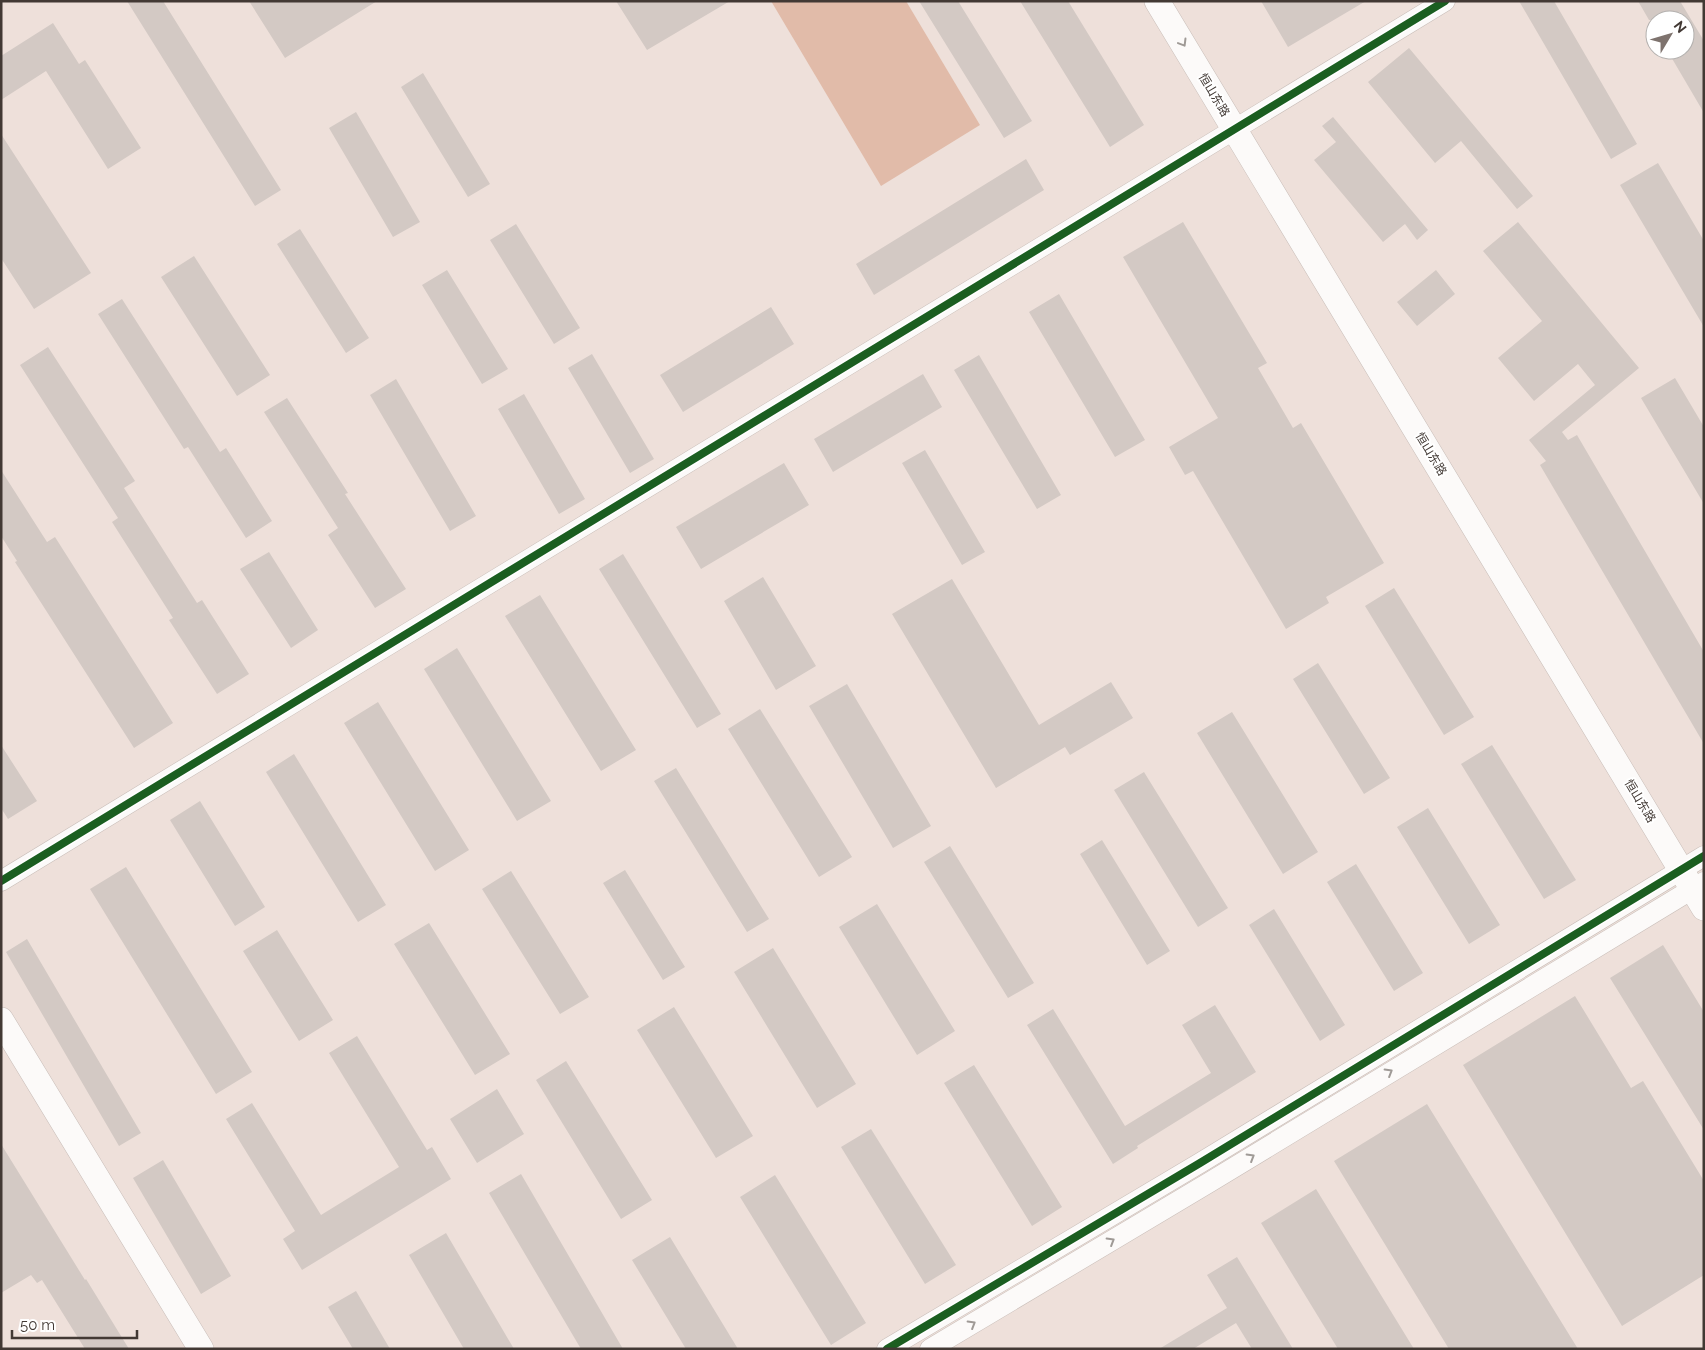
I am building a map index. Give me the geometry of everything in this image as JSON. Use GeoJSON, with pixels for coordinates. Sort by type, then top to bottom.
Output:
{"type":"FeatureCollection","features":[{"type":"Feature","properties":{"kind":"main road","name":"恒山东路"},"geometry":{"type":"LineString","coordinates":[[1157,1],[1242,124],[1698,879]]}},
{"type":"Feature","properties":{"kind":"main road","name":"恒山东路"},"geometry":{"type":"LineString","coordinates":[[1178,1],[1242,124]]}},
{"type":"Feature","properties":{"kind":"main road"},"geometry":{"type":"LineString","coordinates":[[1,1020],[201,1349]]}},
{"type":"Feature","properties":{"kind":"main road"},"geometry":{"type":"LineString","coordinates":[[1,1048],[183,1349]]}},
{"type":"Feature","properties":{"kind":"street"},"geometry":{"type":"LineString","coordinates":[[1,881],[1445,1]]}},
{"type":"Feature","properties":{"kind":"street"},"geometry":{"type":"LineString","coordinates":[[887,1349],[1200,1162],[1698,879]]}},
{"type":"Feature","properties":{"kind":"street"},"geometry":{"type":"LineString","coordinates":[[930,1349],[1201,1187],[1698,879]]}},
{"type":"Feature","properties":{"kind":"shaded area"},"geometry":{"type":"Polygon","coordinates":[[[771,1],[906,1],[980,125],[881,186],[771,1]]]}},
{"type":"Feature","properties":{"kind":"building"},"geometry":{"type":"Polygon","coordinates":[[[127,1],[163,1],[281,190],[255,206],[127,1]]]}},
{"type":"Feature","properties":{"kind":"building"},"geometry":{"type":"Polygon","coordinates":[[[249,1],[377,1],[285,58],[249,1]]]}},
{"type":"Feature","properties":{"kind":"building"},"geometry":{"type":"Polygon","coordinates":[[[616,1],[730,1],[647,50],[616,1]]]}},
{"type":"Feature","properties":{"kind":"building"},"geometry":{"type":"Polygon","coordinates":[[[919,1],[958,1],[1032,121],[1004,138],[919,1]]]}},
{"type":"Feature","properties":{"kind":"building"},"geometry":{"type":"Polygon","coordinates":[[[1020,1],[1068,1],[1144,125],[1110,147],[1020,1]]]}},
{"type":"Feature","properties":{"kind":"building"},"geometry":{"type":"Polygon","coordinates":[[[1261,1],[1366,1],[1288,47],[1261,1]]]}},
{"type":"Feature","properties":{"kind":"building"},"geometry":{"type":"Polygon","coordinates":[[[1519,1],[1554,1],[1637,144],[1611,159],[1519,1]]]}},
{"type":"Feature","properties":{"kind":"building"},"geometry":{"type":"Polygon","coordinates":[[[1638,1],[1680,1],[1685,10],[1645,10],[1645,13],[1638,1]]]}},
{"type":"Feature","properties":{"kind":"building"},"geometry":{"type":"Polygon","coordinates":[[[53,23],[79,64],[85,60],[141,148],[108,169],[46,71],[1,100],[1,56],[53,23]]]}},
{"type":"Feature","properties":{"kind":"building"},"geometry":{"type":"Polygon","coordinates":[[[1695,26],[1704,41],[1704,113],[1673,60],[1695,60],[1695,26]]]}},
{"type":"Feature","properties":{"kind":"building"},"geometry":{"type":"Polygon","coordinates":[[[1409,48],[1533,196],[1517,209],[1461,141],[1435,163],[1368,82],[1409,48]]]}},
{"type":"Feature","properties":{"kind":"building"},"geometry":{"type":"Polygon","coordinates":[[[423,73],[490,184],[468,197],[401,87],[423,73]]]}},
{"type":"Feature","properties":{"kind":"building"},"geometry":{"type":"Polygon","coordinates":[[[356,112],[420,222],[393,237],[329,128],[356,112]]]}},
{"type":"Feature","properties":{"kind":"building"},"geometry":{"type":"Polygon","coordinates":[[[1333,117],[1428,230],[1417,240],[1405,224],[1383,242],[1314,160],[1336,142],[1322,126],[1333,117]]]}},
{"type":"Feature","properties":{"kind":"building"},"geometry":{"type":"Polygon","coordinates":[[[1,134],[91,273],[34,309],[1,258],[1,134]]]}},
{"type":"Feature","properties":{"kind":"building"},"geometry":{"type":"Polygon","coordinates":[[[1026,159],[1044,190],[874,295],[856,264],[1026,159]]]}},
{"type":"Feature","properties":{"kind":"building"},"geometry":{"type":"Polygon","coordinates":[[[1658,163],[1704,241],[1704,327],[1620,185],[1658,163]]]}},
{"type":"Feature","properties":{"kind":"building"},"geometry":{"type":"Polygon","coordinates":[[[1183,222],[1267,363],[1258,368],[1293,428],[1301,423],[1384,563],[1326,597],[1329,603],[1286,629],[1193,471],[1185,475],[1169,447],[1218,418],[1123,257],[1183,222]]]}},
{"type":"Feature","properties":{"kind":"building"},"geometry":{"type":"Polygon","coordinates":[[[1518,222],[1639,368],[1562,432],[1568,440],[1577,435],[1704,652],[1704,744],[1540,465],[1546,461],[1529,440],[1595,385],[1578,364],[1534,401],[1498,358],[1542,321],[1483,251],[1518,222]]]}},
{"type":"Feature","properties":{"kind":"building"},"geometry":{"type":"Polygon","coordinates":[[[516,224],[580,328],[554,344],[490,240],[516,224]]]}},
{"type":"Feature","properties":{"kind":"building"},"geometry":{"type":"Polygon","coordinates":[[[300,229],[369,338],[346,353],[277,244],[300,229]]]}},
{"type":"Feature","properties":{"kind":"building"},"geometry":{"type":"Polygon","coordinates":[[[194,256],[270,375],[237,396],[161,277],[194,256]]]}},
{"type":"Feature","properties":{"kind":"building"},"geometry":{"type":"Polygon","coordinates":[[[447,270],[508,369],[482,384],[422,285],[447,270]]]}},
{"type":"Feature","properties":{"kind":"building"},"geometry":{"type":"Polygon","coordinates":[[[1436,270],[1455,294],[1417,326],[1397,302],[1436,270]]]}},
{"type":"Feature","properties":{"kind":"building"},"geometry":{"type":"Polygon","coordinates":[[[1059,294],[1145,440],[1115,457],[1029,312],[1059,294]]]}},
{"type":"Feature","properties":{"kind":"building"},"geometry":{"type":"Polygon","coordinates":[[[122,299],[220,452],[226,448],[272,521],[246,538],[188,447],[184,449],[98,314],[122,299]]]}},
{"type":"Feature","properties":{"kind":"building"},"geometry":{"type":"Polygon","coordinates":[[[771,307],[794,344],[683,412],[660,375],[771,307]]]}},
{"type":"Feature","properties":{"kind":"building"},"geometry":{"type":"Polygon","coordinates":[[[48,347],[135,481],[124,488],[197,603],[202,600],[249,674],[217,694],[169,620],[173,618],[112,522],[118,518],[20,365],[48,347]]]}},
{"type":"Feature","properties":{"kind":"building"},"geometry":{"type":"Polygon","coordinates":[[[592,354],[654,459],[630,473],[568,368],[592,354]]]}},
{"type":"Feature","properties":{"kind":"building"},"geometry":{"type":"Polygon","coordinates":[[[979,355],[1061,495],[1037,509],[954,370],[979,355]]]}},
{"type":"Feature","properties":{"kind":"building"},"geometry":{"type":"Polygon","coordinates":[[[923,374],[942,407],[833,472],[814,439],[923,374]]]}},
{"type":"Feature","properties":{"kind":"building"},"geometry":{"type":"Polygon","coordinates":[[[1675,378],[1704,427],[1704,504],[1641,398],[1675,378]]]}},
{"type":"Feature","properties":{"kind":"building"},"geometry":{"type":"Polygon","coordinates":[[[396,379],[476,516],[450,531],[370,395],[396,379]]]}},
{"type":"Feature","properties":{"kind":"building"},"geometry":{"type":"Polygon","coordinates":[[[524,394],[585,499],[559,514],[498,409],[524,394]]]}},
{"type":"Feature","properties":{"kind":"building"},"geometry":{"type":"Polygon","coordinates":[[[287,398],[348,493],[345,494],[406,589],[375,608],[328,535],[338,528],[264,412],[287,398]]]}},
{"type":"Feature","properties":{"kind":"building"},"geometry":{"type":"Polygon","coordinates":[[[925,450],[985,552],[962,565],[902,463],[925,450]]]}},
{"type":"Feature","properties":{"kind":"building"},"geometry":{"type":"Polygon","coordinates":[[[784,463],[809,505],[701,569],[676,527],[784,463]]]}},
{"type":"Feature","properties":{"kind":"building"},"geometry":{"type":"Polygon","coordinates":[[[1,470],[47,542],[55,537],[173,723],[134,748],[15,562],[17,561],[1,536],[1,470]]]}},
{"type":"Feature","properties":{"kind":"building"},"geometry":{"type":"Polygon","coordinates":[[[269,552],[318,630],[291,648],[240,569],[269,552]]]}},
{"type":"Feature","properties":{"kind":"building"},"geometry":{"type":"Polygon","coordinates":[[[623,554],[721,714],[697,728],[599,569],[623,554]]]}},
{"type":"Feature","properties":{"kind":"building"},"geometry":{"type":"Polygon","coordinates":[[[763,577],[816,666],[776,690],[724,601],[763,577]]]}},
{"type":"Feature","properties":{"kind":"building"},"geometry":{"type":"Polygon","coordinates":[[[952,579],[1039,725],[1111,682],[1133,718],[1070,755],[1065,747],[996,788],[892,614],[952,579]]]}},
{"type":"Feature","properties":{"kind":"building"},"geometry":{"type":"Polygon","coordinates":[[[1394,588],[1474,717],[1444,735],[1365,606],[1394,588]]]}},
{"type":"Feature","properties":{"kind":"building"},"geometry":{"type":"Polygon","coordinates":[[[540,595],[636,750],[601,771],[505,616],[540,595]]]}},
{"type":"Feature","properties":{"kind":"building"},"geometry":{"type":"Polygon","coordinates":[[[457,648],[551,801],[517,821],[424,669],[457,648]]]}},
{"type":"Feature","properties":{"kind":"building"},"geometry":{"type":"Polygon","coordinates":[[[1318,663],[1390,778],[1364,794],[1293,679],[1318,663]]]}},
{"type":"Feature","properties":{"kind":"building"},"geometry":{"type":"Polygon","coordinates":[[[847,684],[931,826],[893,848],[809,706],[847,684]]]}},
{"type":"Feature","properties":{"kind":"building"},"geometry":{"type":"Polygon","coordinates":[[[378,702],[469,850],[435,871],[344,723],[378,702]]]}},
{"type":"Feature","properties":{"kind":"building"},"geometry":{"type":"Polygon","coordinates":[[[760,709],[852,857],[819,877],[728,729],[760,709]]]}},
{"type":"Feature","properties":{"kind":"building"},"geometry":{"type":"Polygon","coordinates":[[[1232,712],[1318,852],[1283,874],[1197,733],[1232,712]]]}},
{"type":"Feature","properties":{"kind":"building"},"geometry":{"type":"Polygon","coordinates":[[[1,745],[37,801],[8,819],[1,808],[1,745]]]}},
{"type":"Feature","properties":{"kind":"building"},"geometry":{"type":"Polygon","coordinates":[[[1492,745],[1576,880],[1544,899],[1461,764],[1492,745]]]}},
{"type":"Feature","properties":{"kind":"building"},"geometry":{"type":"Polygon","coordinates":[[[294,754],[386,905],[358,922],[266,772],[294,754]]]}},
{"type":"Feature","properties":{"kind":"building"},"geometry":{"type":"Polygon","coordinates":[[[676,768],[769,919],[747,932],[654,781],[676,768]]]}},
{"type":"Feature","properties":{"kind":"building"},"geometry":{"type":"Polygon","coordinates":[[[1144,772],[1228,908],[1198,927],[1114,790],[1144,772]]]}},
{"type":"Feature","properties":{"kind":"building"},"geometry":{"type":"Polygon","coordinates":[[[200,801],[265,907],[235,926],[170,820],[200,801]]]}},
{"type":"Feature","properties":{"kind":"building"},"geometry":{"type":"Polygon","coordinates":[[[1428,808],[1500,925],[1469,944],[1397,827],[1428,808]]]}},
{"type":"Feature","properties":{"kind":"building"},"geometry":{"type":"Polygon","coordinates":[[[1102,840],[1170,951],[1147,965],[1080,854],[1102,840]]]}},
{"type":"Feature","properties":{"kind":"building"},"geometry":{"type":"Polygon","coordinates":[[[950,846],[1034,983],[1008,998],[924,862],[950,846]]]}},
{"type":"Feature","properties":{"kind":"building"},"geometry":{"type":"Polygon","coordinates":[[[1356,864],[1423,973],[1394,991],[1327,882],[1356,864]]]}},
{"type":"Feature","properties":{"kind":"building"},"geometry":{"type":"Polygon","coordinates":[[[126,867],[252,1072],[216,1094],[90,889],[126,867]]]}},
{"type":"Feature","properties":{"kind":"building"},"geometry":{"type":"Polygon","coordinates":[[[625,870],[685,967],[663,980],[603,883],[625,870]]]}},
{"type":"Feature","properties":{"kind":"building"},"geometry":{"type":"Polygon","coordinates":[[[511,871],[589,997],[560,1014],[482,889],[511,871]]]}},
{"type":"Feature","properties":{"kind":"building"},"geometry":{"type":"Polygon","coordinates":[[[877,904],[955,1031],[917,1055],[839,927],[877,904]]]}},
{"type":"Feature","properties":{"kind":"building"},"geometry":{"type":"Polygon","coordinates":[[[1274,909],[1345,1025],[1320,1041],[1249,925],[1274,909]]]}},
{"type":"Feature","properties":{"kind":"building"},"geometry":{"type":"Polygon","coordinates":[[[429,923],[510,1054],[475,1075],[394,944],[429,923]]]}},
{"type":"Feature","properties":{"kind":"building"},"geometry":{"type":"Polygon","coordinates":[[[277,930],[333,1020],[299,1041],[243,951],[277,930]]]}},
{"type":"Feature","properties":{"kind":"building"},"geometry":{"type":"Polygon","coordinates":[[[27,939],[141,1133],[119,1146],[6,952],[27,939]]]}},
{"type":"Feature","properties":{"kind":"building"},"geometry":{"type":"Polygon","coordinates":[[[1663,945],[1704,1012],[1704,1130],[1610,978],[1663,945]]]}},
{"type":"Feature","properties":{"kind":"building"},"geometry":{"type":"Polygon","coordinates":[[[773,948],[856,1084],[817,1108],[734,972],[773,948]]]}},
{"type":"Feature","properties":{"kind":"building"},"geometry":{"type":"Polygon","coordinates":[[[1575,996],[1631,1088],[1643,1081],[1704,1181],[1704,1275],[1622,1326],[1463,1065],[1575,996]]]}},
{"type":"Feature","properties":{"kind":"building"},"geometry":{"type":"Polygon","coordinates":[[[1215,1005],[1256,1072],[1137,1146],[1138,1148],[1113,1164],[1027,1025],[1053,1009],[1125,1126],[1211,1073],[1182,1025],[1215,1005]]]}},
{"type":"Feature","properties":{"kind":"building"},"geometry":{"type":"Polygon","coordinates":[[[674,1007],[753,1136],[716,1158],[637,1030],[674,1007]]]}},
{"type":"Feature","properties":{"kind":"building"},"geometry":{"type":"Polygon","coordinates":[[[357,1036],[427,1150],[432,1147],[451,1179],[302,1270],[283,1239],[295,1231],[226,1119],[252,1103],[321,1215],[399,1167],[329,1053],[357,1036]]]}},
{"type":"Feature","properties":{"kind":"building"},"geometry":{"type":"Polygon","coordinates":[[[566,1061],[652,1200],[621,1219],[536,1080],[566,1061]]]}},
{"type":"Feature","properties":{"kind":"building"},"geometry":{"type":"Polygon","coordinates":[[[974,1065],[1062,1207],[1032,1226],[944,1083],[974,1065]]]}},
{"type":"Feature","properties":{"kind":"building"},"geometry":{"type":"Polygon","coordinates":[[[497,1089],[524,1134],[477,1163],[450,1119],[497,1089]]]}},
{"type":"Feature","properties":{"kind":"building"},"geometry":{"type":"Polygon","coordinates":[[[1427,1104],[1578,1349],[1449,1349],[1334,1161],[1427,1104]]]}},
{"type":"Feature","properties":{"kind":"building"},"geometry":{"type":"Polygon","coordinates":[[[871,1129],[956,1265],[925,1284],[841,1147],[871,1129]]]}},
{"type":"Feature","properties":{"kind":"building"},"geometry":{"type":"Polygon","coordinates":[[[1,1144],[129,1349],[85,1349],[42,1280],[37,1283],[31,1275],[1,1293],[1,1144]]]}},
{"type":"Feature","properties":{"kind":"building"},"geometry":{"type":"Polygon","coordinates":[[[163,1160],[231,1276],[201,1294],[133,1178],[163,1160]]]}},
{"type":"Feature","properties":{"kind":"building"},"geometry":{"type":"Polygon","coordinates":[[[521,1174],[623,1349],[581,1349],[489,1193],[521,1174]]]}},
{"type":"Feature","properties":{"kind":"building"},"geometry":{"type":"Polygon","coordinates":[[[775,1175],[866,1323],[831,1345],[740,1197],[775,1175]]]}},
{"type":"Feature","properties":{"kind":"building"},"geometry":{"type":"Polygon","coordinates":[[[1316,1189],[1414,1349],[1338,1349],[1261,1223],[1316,1189]]]}},
{"type":"Feature","properties":{"kind":"building"},"geometry":{"type":"Polygon","coordinates":[[[446,1233],[514,1349],[464,1349],[409,1255],[446,1233]]]}},
{"type":"Feature","properties":{"kind":"building"},"geometry":{"type":"Polygon","coordinates":[[[670,1237],[738,1349],[686,1349],[632,1260],[670,1237]]]}},
{"type":"Feature","properties":{"kind":"building"},"geometry":{"type":"Polygon","coordinates":[[[1237,1257],[1293,1349],[1252,1349],[1236,1323],[1193,1349],[1159,1349],[1227,1308],[1207,1275],[1237,1257]]]}},
{"type":"Feature","properties":{"kind":"building"},"geometry":{"type":"Polygon","coordinates":[[[356,1291],[390,1349],[353,1349],[328,1307],[356,1291]]]}},
{"type":"Feature","properties":{"kind":"cycle path"},"geometry":{"type":"LineString","coordinates":[[1,881],[1445,1]]}},
{"type":"Feature","properties":{"kind":"cycle path"},"geometry":{"type":"LineString","coordinates":[[887,1349],[1200,1163],[1704,856]]}}]}
